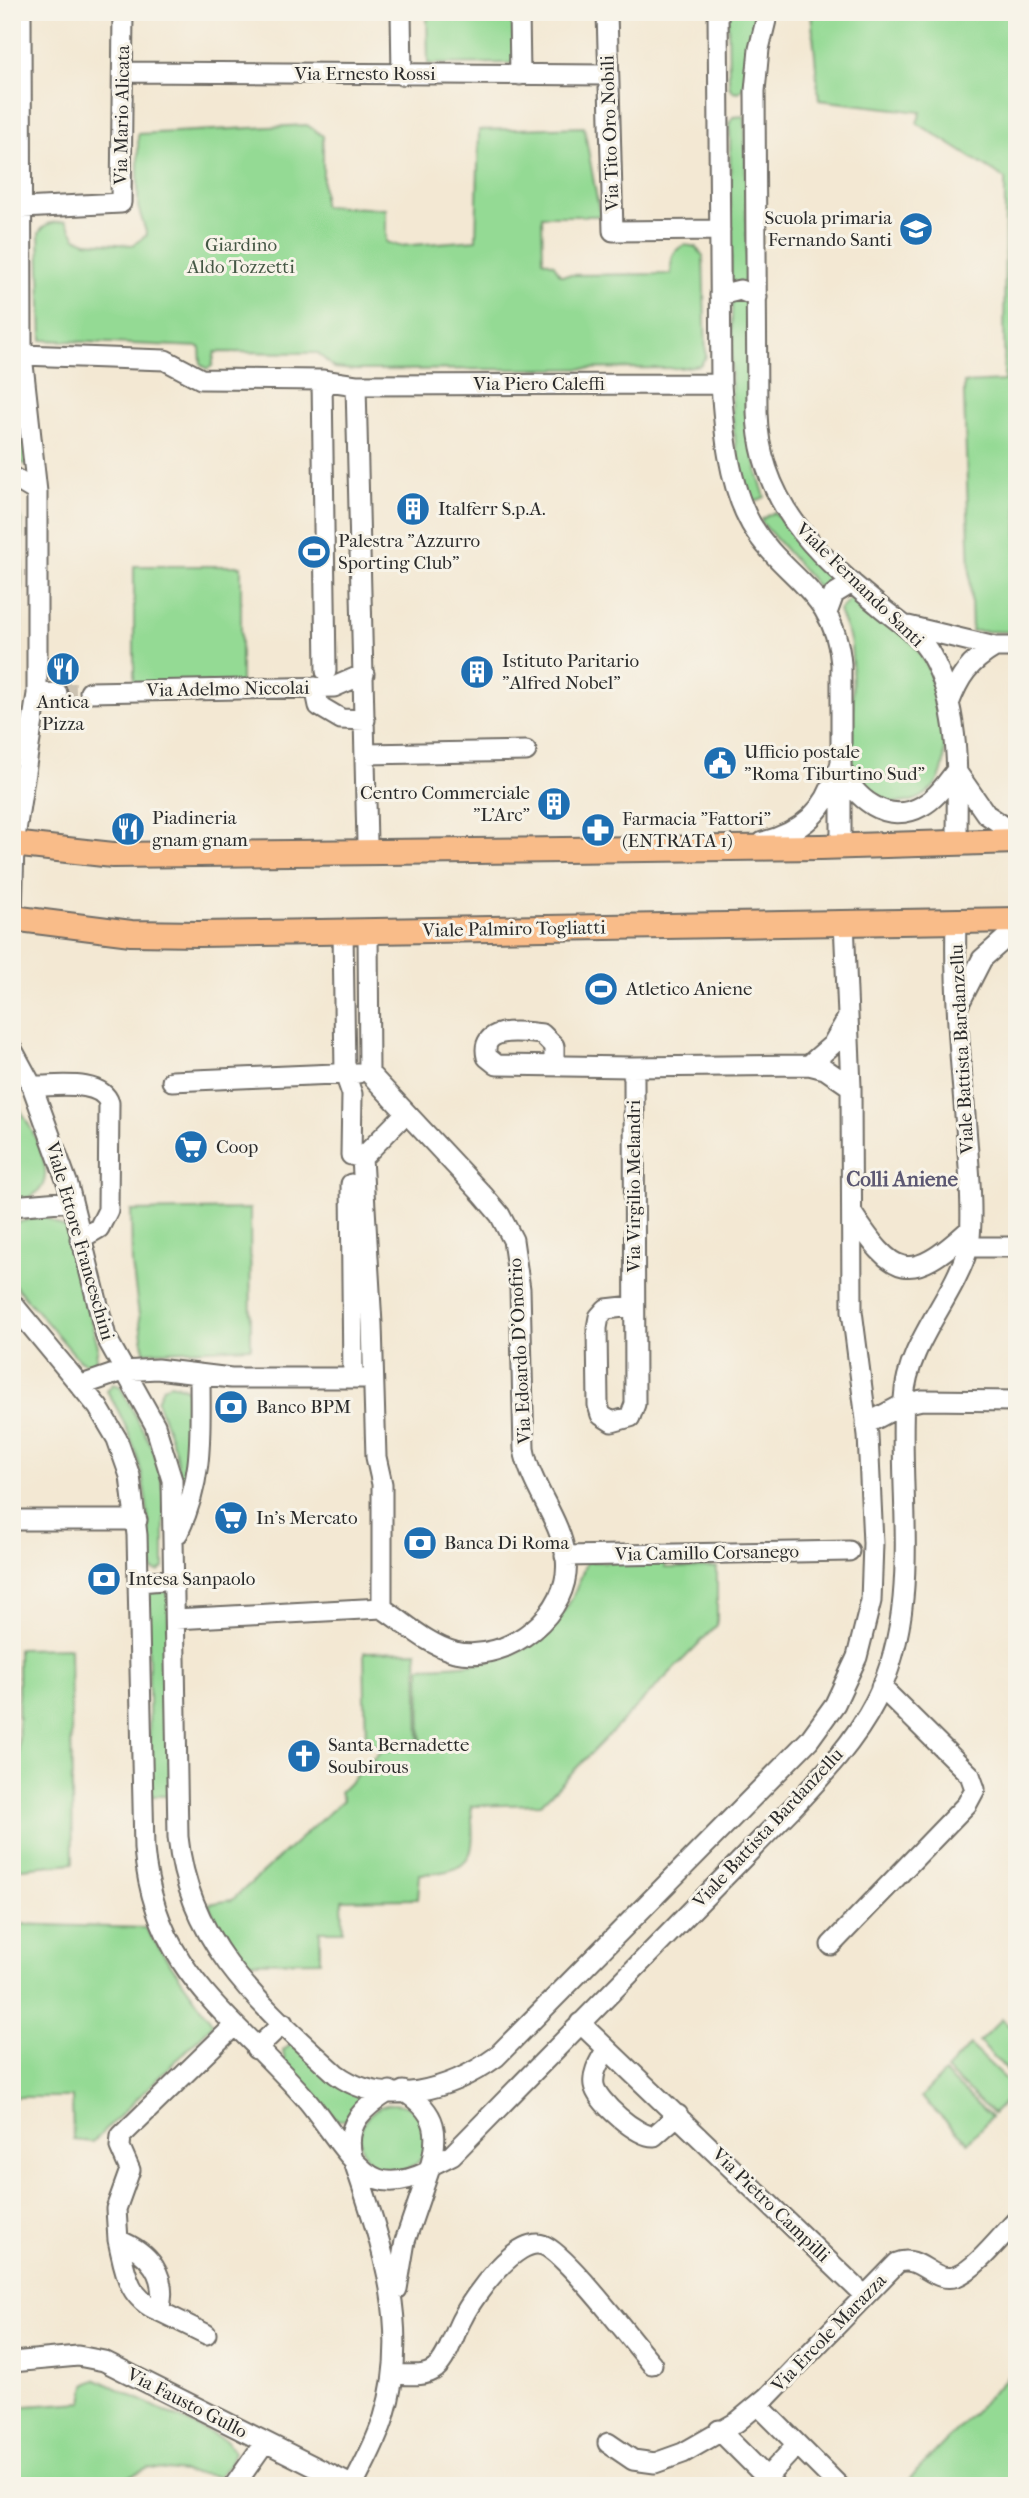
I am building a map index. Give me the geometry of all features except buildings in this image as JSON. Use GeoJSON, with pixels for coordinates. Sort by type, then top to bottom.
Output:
{"type":"FeatureCollection","features":[{"type":"Feature","properties":{"kind":"main road"},"geometry":{"type":"LineString","coordinates":[[13,844],[113,855],[841,847],[1017,841]]}},
{"type":"Feature","properties":{"kind":"main road","name":"Viale Palmiro Togliatti"},"geometry":{"type":"LineString","coordinates":[[12,918],[131,933],[1017,920]]}},
{"type":"Feature","properties":{"kind":"street"},"geometry":{"type":"LineString","coordinates":[[12,918],[13,844],[37,694],[37,492],[20,368],[21,12]]}},
{"type":"Feature","properties":{"kind":"street","name":"Via Mario Alicata"},"geometry":{"type":"LineString","coordinates":[[22,208],[121,203],[123,12]]}},
{"type":"Feature","properties":{"kind":"street"},"geometry":{"type":"LineString","coordinates":[[401,12],[402,75]]}},
{"type":"Feature","properties":{"kind":"street"},"geometry":{"type":"LineString","coordinates":[[519,12],[520,75]]}},
{"type":"Feature","properties":{"kind":"street","name":"Via Tito Oro Nobili"},"geometry":{"type":"LineString","coordinates":[[607,12],[613,231],[720,230]]}},
{"type":"Feature","properties":{"kind":"street","name":"Viale Fernando Santi"},"geometry":{"type":"LineString","coordinates":[[718,12],[722,384],[729,452],[745,512],[757,533],[827,613],[840,650],[838,762],[841,847]]}},
{"type":"Feature","properties":{"kind":"street","name":"Viale Fernando Santi"},"geometry":{"type":"LineString","coordinates":[[768,12],[759,49],[755,91],[758,434],[764,465],[776,495],[801,531],[852,583],[903,625],[929,651],[949,704],[956,771],[957,844]]}},
{"type":"Feature","properties":{"kind":"street","name":"Via Ernesto Rossi"},"geometry":{"type":"LineString","coordinates":[[123,72],[607,75]]}},
{"type":"Feature","properties":{"kind":"street"},"geometry":{"type":"LineString","coordinates":[[719,93],[728,102],[736,104],[747,100],[755,91]]}},
{"type":"Feature","properties":{"kind":"street"},"geometry":{"type":"LineString","coordinates":[[720,295],[740,290],[757,297]]}},
{"type":"Feature","properties":{"kind":"street","name":"Via Piero Caleffi"},"geometry":{"type":"LineString","coordinates":[[20,368],[165,360],[201,379],[322,380],[356,385],[722,384]]}},
{"type":"Feature","properties":{"kind":"street"},"geometry":{"type":"LineString","coordinates":[[322,380],[319,706],[341,719],[365,720]]}},
{"type":"Feature","properties":{"kind":"street"},"geometry":{"type":"LineString","coordinates":[[356,385],[367,843]]}},
{"type":"Feature","properties":{"kind":"street"},"geometry":{"type":"LineString","coordinates":[[12,477],[37,492]]}},
{"type":"Feature","properties":{"kind":"street"},"geometry":{"type":"LineString","coordinates":[[745,512],[765,509],[776,495]]}},
{"type":"Feature","properties":{"kind":"street"},"geometry":{"type":"LineString","coordinates":[[827,613],[834,594],[852,583]]}},
{"type":"Feature","properties":{"kind":"street"},"geometry":{"type":"LineString","coordinates":[[903,625],[995,647],[1017,647]]}},
{"type":"Feature","properties":{"kind":"street"},"geometry":{"type":"LineString","coordinates":[[949,704],[961,673],[975,659],[995,647]]}},
{"type":"Feature","properties":{"kind":"street","name":"Via Adelmo Niccolai"},"geometry":{"type":"LineString","coordinates":[[90,692],[321,679],[334,687],[364,674]]}},
{"type":"Feature","properties":{"kind":"street"},"geometry":{"type":"LineString","coordinates":[[37,694],[57,693]]}},
{"type":"Feature","properties":{"kind":"street"},"geometry":{"type":"LineString","coordinates":[[366,754],[526,751]]}},
{"type":"Feature","properties":{"kind":"street"},"geometry":{"type":"LineString","coordinates":[[838,762],[849,785],[861,797],[875,807],[896,812],[914,810],[930,801],[956,771],[986,814],[1017,835]]}},
{"type":"Feature","properties":{"kind":"street"},"geometry":{"type":"LineString","coordinates":[[750,846],[788,835],[810,819],[829,792],[838,762]]}},
{"type":"Feature","properties":{"kind":"street","name":"Viale Battista Bardanzellu"},"geometry":{"type":"LineString","coordinates":[[396,2091],[443,2087],[464,2078],[496,2057],[662,1892],[808,1740],[839,1696],[857,1657],[871,1601],[873,1543],[866,1424],[853,1333],[851,1087],[844,921]]}},
{"type":"Feature","properties":{"kind":"street","name":"Viale Battista Bardanzellu"},"geometry":{"type":"LineString","coordinates":[[429,2169],[452,2155],[833,1763],[869,1713],[881,1687],[898,1623],[906,1542],[904,1404],[907,1382],[969,1239],[969,1167],[958,1010],[956,921]]}},
{"type":"Feature","properties":{"kind":"street"},"geometry":{"type":"LineString","coordinates":[[958,1010],[967,984],[982,959],[1017,928]]}},
{"type":"Feature","properties":{"kind":"street"},"geometry":{"type":"LineString","coordinates":[[175,1619],[382,1608],[382,1484],[376,1457],[373,1378],[352,1094],[345,1074],[343,931]]}},
{"type":"Feature","properties":{"kind":"street"},"geometry":{"type":"LineString","coordinates":[[172,1081],[369,1073],[368,931]]}},
{"type":"Feature","properties":{"kind":"street"},"geometry":{"type":"LineString","coordinates":[[809,1065],[832,1045],[847,1018]]}},
{"type":"Feature","properties":{"kind":"street","name":"Viale Ettore Franceschini"},"geometry":{"type":"LineString","coordinates":[[12,1049],[32,1086],[72,1201],[103,1329],[123,1371],[155,1425],[163,1445],[173,1488],[177,1804],[183,1870],[201,1925],[229,1966],[283,2023],[341,2078],[362,2087],[396,2091]]}},
{"type":"Feature","properties":{"kind":"street"},"geometry":{"type":"LineString","coordinates":[[554,1065],[809,1065],[825,1069],[851,1087]]}},
{"type":"Feature","properties":{"kind":"street","name":"Via Virgilio Melandri"},"geometry":{"type":"LineString","coordinates":[[631,1067],[634,1079],[634,1408],[630,1418],[617,1423],[608,1421],[599,1410],[598,1324],[606,1309],[633,1306]]}},
{"type":"Feature","properties":{"kind":"street","name":"Via Edoardo D'Onofrio"},"geometry":{"type":"LineString","coordinates":[[369,1073],[475,1186],[500,1215],[513,1240],[520,1289],[524,1448],[530,1474],[555,1521],[565,1556],[564,1587],[556,1604],[533,1629],[501,1648],[465,1654],[443,1648],[382,1608]]}},
{"type":"Feature","properties":{"kind":"street"},"geometry":{"type":"LineString","coordinates":[[32,1086],[90,1087],[105,1093],[109,1103],[108,1210],[99,1228],[80,1239]]}},
{"type":"Feature","properties":{"kind":"street"},"geometry":{"type":"LineString","coordinates":[[353,1378],[356,1156],[405,1114]]}},
{"type":"Feature","properties":{"kind":"street"},"geometry":{"type":"LineString","coordinates":[[12,1206],[72,1201]]}},
{"type":"Feature","properties":{"kind":"street"},"geometry":{"type":"LineString","coordinates":[[852,1213],[881,1255],[908,1266],[924,1264],[969,1239],[1017,1247]]}},
{"type":"Feature","properties":{"kind":"street"},"geometry":{"type":"LineString","coordinates":[[12,1303],[82,1385],[109,1423],[122,1451],[133,1488],[139,1582],[147,1878],[157,1918],[188,1971],[234,2026],[304,2096],[365,2171],[385,2181],[407,2179],[429,2169]]}},
{"type":"Feature","properties":{"kind":"street"},"geometry":{"type":"LineString","coordinates":[[82,1385],[123,1371],[165,1369],[239,1378],[373,1378]]}},
{"type":"Feature","properties":{"kind":"street"},"geometry":{"type":"LineString","coordinates":[[175,1540],[190,1507],[199,1470],[200,1375]]}},
{"type":"Feature","properties":{"kind":"street"},"geometry":{"type":"LineString","coordinates":[[866,1424],[904,1404],[922,1400],[1017,1401]]}},
{"type":"Feature","properties":{"kind":"street"},"geometry":{"type":"LineString","coordinates":[[12,1520],[136,1520]]}},
{"type":"Feature","properties":{"kind":"street"},"geometry":{"type":"LineString","coordinates":[[873,1543],[906,1542]]}},
{"type":"Feature","properties":{"kind":"street","name":"Via Camillo Corsanego"},"geometry":{"type":"LineString","coordinates":[[565,1556],[849,1551]]}},
{"type":"Feature","properties":{"kind":"street"},"geometry":{"type":"LineString","coordinates":[[139,1582],[175,1580]]}},
{"type":"Feature","properties":{"kind":"street"},"geometry":{"type":"LineString","coordinates":[[831,1945],[967,1804],[975,1789],[973,1778],[881,1687]]}},
{"type":"Feature","properties":{"kind":"street"},"geometry":{"type":"LineString","coordinates":[[808,1740],[833,1763]]}},
{"type":"Feature","properties":{"kind":"street"},"geometry":{"type":"LineString","coordinates":[[143,1804],[177,1804]]}},
{"type":"Feature","properties":{"kind":"street","name":"Viale Battista Bardanzellu"},"geometry":{"type":"LineString","coordinates":[[662,1892],[686,1915]]}},
{"type":"Feature","properties":{"kind":"street"},"geometry":{"type":"LineString","coordinates":[[257,2049],[283,2023]]}},
{"type":"Feature","properties":{"kind":"street","name":"Via Pietro Campilli"},"geometry":{"type":"LineString","coordinates":[[580,2023],[864,2295]]}},
{"type":"Feature","properties":{"kind":"street"},"geometry":{"type":"LineString","coordinates":[[206,2334],[141,2302],[132,2292],[118,2240],[117,2209],[130,2174],[120,2141],[126,2128],[234,2026]]}},
{"type":"Feature","properties":{"kind":"street"},"geometry":{"type":"LineString","coordinates":[[606,2050],[595,2071],[594,2084],[599,2096],[618,2115],[639,2133],[651,2137],[661,2133],[678,2115]]}},
{"type":"Feature","properties":{"kind":"street"},"geometry":{"type":"LineString","coordinates":[[354,2486],[381,2425],[393,2374],[394,2304],[405,2241],[429,2169],[435,2138],[431,2118],[420,2103],[396,2091],[372,2102],[357,2117],[351,2136],[352,2156],[376,2225],[394,2304]]}},
{"type":"Feature","properties":{"kind":"street","name":"Via Ercole Marazza"},"geometry":{"type":"LineString","coordinates":[[608,2443],[634,2460],[655,2463],[691,2449],[743,2418],[758,2405],[900,2261],[915,2262],[942,2278],[957,2276],[1017,2220]]}},
{"type":"Feature","properties":{"kind":"street"},"geometry":{"type":"LineString","coordinates":[[118,2240],[143,2252],[153,2264],[162,2295],[159,2311]]}},
{"type":"Feature","properties":{"kind":"street"},"geometry":{"type":"LineString","coordinates":[[393,2374],[419,2374],[436,2368],[481,2289],[519,2249],[535,2244],[550,2250],[576,2274],[652,2364]]}},
{"type":"Feature","properties":{"kind":"street","name":"Via Fausto Gullo"},"geometry":{"type":"LineString","coordinates":[[12,2362],[78,2356],[104,2361],[354,2486]]}},
{"type":"Feature","properties":{"kind":"street","name":"Via Ercole Marazza"},"geometry":{"type":"LineString","coordinates":[[758,2405],[829,2483]]}},
{"type":"Feature","properties":{"kind":"street"},"geometry":{"type":"LineString","coordinates":[[719,2430],[771,2482],[797,2445]]}},
{"type":"Feature","properties":{"kind":"street"},"geometry":{"type":"LineString","coordinates":[[234,2486],[265,2442]]}},
{"type":"Feature","properties":{"kind":"green space"},"geometry":{"type":"Polygon","coordinates":[[[427,12],[514,12],[515,63],[428,64],[427,12]]]}},
{"type":"Feature","properties":{"kind":"green space"},"geometry":{"type":"Polygon","coordinates":[[[728,12],[756,12],[745,86],[739,92],[732,91],[729,86],[728,12]]]}},
{"type":"Feature","properties":{"kind":"green space"},"geometry":{"type":"Polygon","coordinates":[[[811,12],[1017,12],[1017,632],[972,631],[964,395],[964,383],[1004,381],[1005,179],[917,123],[921,112],[819,100],[811,12]]]}},
{"type":"Feature","properties":{"kind":"green space"},"geometry":{"type":"Polygon","coordinates":[[[745,116],[747,282],[731,282],[730,122],[733,117],[745,116]]]}},
{"type":"Feature","properties":{"kind":"green space","name":"Giardino Aldo Tozzetti"},"geometry":{"type":"Polygon","coordinates":[[[307,125],[323,136],[323,206],[386,209],[386,242],[399,246],[476,240],[479,130],[584,127],[600,216],[542,216],[543,260],[554,264],[560,275],[671,274],[672,260],[677,249],[686,245],[696,247],[703,256],[706,357],[700,365],[680,368],[355,370],[334,368],[318,353],[215,352],[212,366],[207,369],[201,364],[200,347],[42,340],[39,233],[44,227],[54,222],[66,221],[76,238],[86,242],[133,245],[147,235],[138,207],[138,134],[307,125]]]}},
{"type":"Feature","properties":{"kind":"green space"},"geometry":{"type":"Polygon","coordinates":[[[732,300],[748,300],[749,424],[752,449],[765,497],[752,503],[743,479],[734,429],[731,377],[732,300]]]}},
{"type":"Feature","properties":{"kind":"green space"},"geometry":{"type":"Polygon","coordinates":[[[14,386],[27,465],[12,459],[14,386]]]}},
{"type":"Feature","properties":{"kind":"green space"},"geometry":{"type":"Polygon","coordinates":[[[12,495],[22,523],[20,698],[12,755],[12,495]]]}},
{"type":"Feature","properties":{"kind":"green space"},"geometry":{"type":"Polygon","coordinates":[[[774,512],[837,581],[824,594],[763,524],[761,520],[774,512]]]}},
{"type":"Feature","properties":{"kind":"green space"},"geometry":{"type":"Polygon","coordinates":[[[134,566],[241,566],[241,683],[134,683],[134,566]]]}},
{"type":"Feature","properties":{"kind":"green space"},"geometry":{"type":"Polygon","coordinates":[[[852,597],[914,646],[933,680],[944,734],[943,767],[939,779],[930,790],[920,798],[907,802],[895,803],[871,794],[861,785],[852,766],[851,645],[839,610],[852,597]]]}},
{"type":"Feature","properties":{"kind":"green space"},"geometry":{"type":"Polygon","coordinates":[[[12,1095],[36,1140],[43,1157],[45,1173],[42,1186],[32,1196],[12,1200],[12,1095]]]}},
{"type":"Feature","properties":{"kind":"green space"},"geometry":{"type":"Polygon","coordinates":[[[250,1209],[251,1347],[144,1352],[132,1264],[131,1211],[250,1209]]]}},
{"type":"Feature","properties":{"kind":"green space"},"geometry":{"type":"Polygon","coordinates":[[[43,1216],[66,1229],[98,1346],[95,1362],[87,1364],[79,1360],[12,1282],[12,1224],[43,1216]]]}},
{"type":"Feature","properties":{"kind":"green space"},"geometry":{"type":"Polygon","coordinates":[[[113,1384],[120,1386],[154,1451],[164,1491],[164,1568],[159,1572],[153,1571],[146,1499],[137,1457],[107,1391],[113,1384]]]}},
{"type":"Feature","properties":{"kind":"green space"},"geometry":{"type":"Polygon","coordinates":[[[170,1384],[184,1387],[191,1394],[193,1481],[186,1490],[181,1488],[175,1450],[157,1401],[163,1387],[170,1384]]]}},
{"type":"Feature","properties":{"kind":"green space"},"geometry":{"type":"Polygon","coordinates":[[[665,1561],[665,1568],[717,1567],[717,1625],[541,1804],[471,1806],[473,1837],[468,1858],[462,1865],[438,1873],[420,1874],[418,1899],[342,1900],[343,1931],[320,1931],[320,1961],[246,1962],[221,1930],[208,1904],[232,1900],[343,1800],[340,1792],[382,1750],[421,1748],[420,1667],[478,1663],[525,1648],[544,1635],[561,1616],[575,1592],[586,1562],[665,1561]]]}},
{"type":"Feature","properties":{"kind":"green space"},"geometry":{"type":"Polygon","coordinates":[[[148,1592],[168,1592],[170,1796],[150,1796],[148,1592]]]}},
{"type":"Feature","properties":{"kind":"green space"},"geometry":{"type":"Polygon","coordinates":[[[70,1648],[73,1863],[12,1869],[12,1773],[19,1773],[18,1649],[70,1648]]]}},
{"type":"Feature","properties":{"kind":"green space"},"geometry":{"type":"Polygon","coordinates":[[[417,1651],[419,1744],[366,1745],[364,1652],[417,1651]]]}},
{"type":"Feature","properties":{"kind":"green space"},"geometry":{"type":"Polygon","coordinates":[[[12,1924],[145,1928],[213,2024],[93,2142],[73,2140],[72,2097],[12,2097],[12,1924]]]}},
{"type":"Feature","properties":{"kind":"green space"},"geometry":{"type":"Polygon","coordinates":[[[1002,2019],[1017,2034],[1017,2080],[979,2042],[1002,2019]]]}},
{"type":"Feature","properties":{"kind":"green space"},"geometry":{"type":"Polygon","coordinates":[[[290,2045],[366,2095],[346,2120],[337,2120],[285,2063],[283,2051],[290,2045]]]}},
{"type":"Feature","properties":{"kind":"green space"},"geometry":{"type":"Polygon","coordinates":[[[970,2045],[1017,2090],[993,2114],[946,2070],[970,2045]]]}},
{"type":"Feature","properties":{"kind":"green space"},"geometry":{"type":"Polygon","coordinates":[[[944,2073],[991,2117],[968,2142],[921,2097],[944,2073]]]}},
{"type":"Feature","properties":{"kind":"green space"},"geometry":{"type":"Polygon","coordinates":[[[394,2104],[407,2107],[418,2114],[425,2125],[428,2138],[425,2151],[418,2162],[407,2169],[394,2172],[381,2169],[370,2162],[363,2151],[360,2138],[363,2125],[370,2114],[381,2107],[394,2104]]]}},
{"type":"Feature","properties":{"kind":"green space"},"geometry":{"type":"Polygon","coordinates":[[[1017,2367],[1017,2486],[906,2486],[910,2478],[1017,2367]]]}},
{"type":"Feature","properties":{"kind":"green space"},"geometry":{"type":"Polygon","coordinates":[[[97,2379],[227,2441],[234,2452],[229,2465],[218,2476],[149,2468],[104,2486],[12,2486],[12,2407],[83,2402],[86,2385],[97,2379]]]}},
{"type":"Feature","properties":{"kind":"tunnel"},"geometry":{"type":"LineString","coordinates":[[57,693],[90,692]]}},
{"type":"Feature","properties":{"kind":"place","name":"Scuola primaria Fernando Santi"},"geometry":{"type":"Point","coordinates":[916,229]}},
{"type":"Feature","properties":{"kind":"place","name":"Italferr S.p.A."},"geometry":{"type":"Point","coordinates":[413,509]}},
{"type":"Feature","properties":{"kind":"place","name":"Palestra \"Azzurro Sporting Club\""},"geometry":{"type":"Point","coordinates":[314,552]}},
{"type":"Feature","properties":{"kind":"place","name":"Antica Pizza"},"geometry":{"type":"Point","coordinates":[63,669]}},
{"type":"Feature","properties":{"kind":"place","name":"Istituto Paritario \"Alfred Nobel\""},"geometry":{"type":"Point","coordinates":[477,672]}},
{"type":"Feature","properties":{"kind":"place","name":"Ufficio postale \"Roma Tiburtino Sud\""},"geometry":{"type":"Point","coordinates":[720,763]}},
{"type":"Feature","properties":{"kind":"place","name":"Centro Commerciale \"L'Arc\""},"geometry":{"type":"Point","coordinates":[554,804]}},
{"type":"Feature","properties":{"kind":"place","name":"Piadineria gnam gnam"},"geometry":{"type":"Point","coordinates":[128,829]}},
{"type":"Feature","properties":{"kind":"place","name":"Farmacia \"Fattori\" (ENTRATA 1)"},"geometry":{"type":"Point","coordinates":[598,830]}},
{"type":"Feature","properties":{"kind":"place","name":"Atletico Aniene"},"geometry":{"type":"Point","coordinates":[601,989]}},
{"type":"Feature","properties":{"kind":"place","name":"Coop"},"geometry":{"type":"Point","coordinates":[191,1147]}},
{"type":"Feature","properties":{"kind":"place","name":"Banco BPM"},"geometry":{"type":"Point","coordinates":[231,1407]}},
{"type":"Feature","properties":{"kind":"place","name":"In's Mercato"},"geometry":{"type":"Point","coordinates":[231,1518]}},
{"type":"Feature","properties":{"kind":"place","name":"Banca Di Roma"},"geometry":{"type":"Point","coordinates":[420,1543]}},
{"type":"Feature","properties":{"kind":"place","name":"Intesa Sanpaolo"},"geometry":{"type":"Point","coordinates":[104,1579]}},
{"type":"Feature","properties":{"kind":"place","name":"Santa Bernadette Soubirous"},"geometry":{"type":"Point","coordinates":[304,1756]}},
{"type":"Feature","properties":{"kind":"district","name":"Colli Aniene"},"geometry":{"type":"Point","coordinates":[902,1179]}}]}
